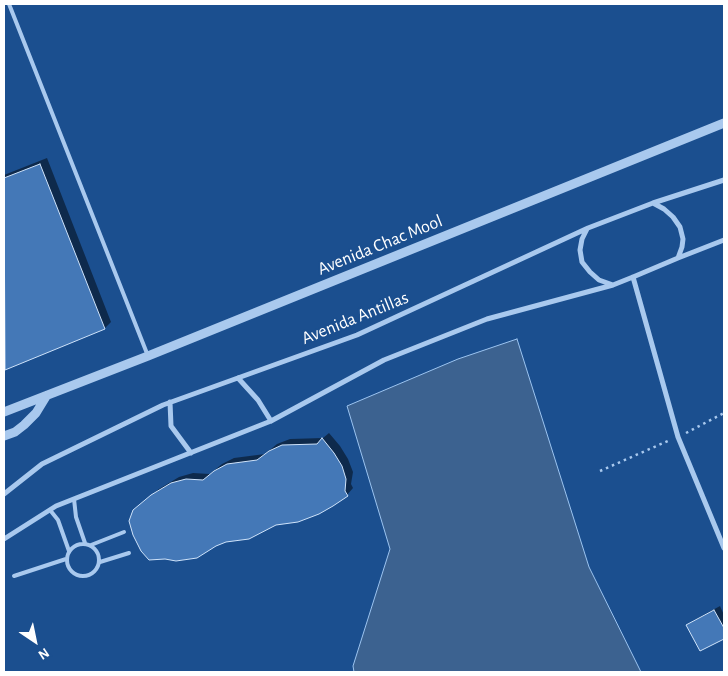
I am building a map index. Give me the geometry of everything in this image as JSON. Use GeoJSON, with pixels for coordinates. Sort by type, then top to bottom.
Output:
{"type":"FeatureCollection","features":[{"type":"Feature","properties":{"kind":"street","name":"Avenida Chac Mool"},"geometry":{"type":"LineString","coordinates":[[4,412],[148,356],[724,123]]}},
{"type":"Feature","properties":{"kind":"street","name":"Avenida Antillas"},"geometry":{"type":"LineString","coordinates":[[4,494],[42,464],[170,402],[357,335],[588,228],[653,203],[724,180]]}},
{"type":"Feature","properties":{"kind":"street"},"geometry":{"type":"LineString","coordinates":[[653,203],[669,213],[680,227],[683,239],[678,258]]}},
{"type":"Feature","properties":{"kind":"street"},"geometry":{"type":"LineString","coordinates":[[588,228],[582,239],[580,250],[582,262],[599,280],[613,284]]}},
{"type":"Feature","properties":{"kind":"street"},"geometry":{"type":"LineString","coordinates":[[4,539],[56,506],[271,421],[384,360],[487,319],[633,278],[724,240]]}},
{"type":"Feature","properties":{"kind":"street"},"geometry":{"type":"LineString","coordinates":[[633,278],[678,437],[724,548]]}},
{"type":"Feature","properties":{"kind":"street"},"geometry":{"type":"LineString","coordinates":[[238,378],[258,400],[271,421]]}},
{"type":"Feature","properties":{"kind":"street"},"geometry":{"type":"LineString","coordinates":[[4,436],[24,425],[36,413],[47,395]]}},
{"type":"Feature","properties":{"kind":"street"},"geometry":{"type":"LineString","coordinates":[[170,402],[171,426],[191,453]]}},
{"type":"Feature","properties":{"kind":"lane"},"geometry":{"type":"LineString","coordinates":[[9,4],[148,356]]}},
{"type":"Feature","properties":{"kind":"lane"},"geometry":{"type":"LineString","coordinates":[[74,498],[76,517],[85,543]]}},
{"type":"Feature","properties":{"kind":"lane"},"geometry":{"type":"LineString","coordinates":[[50,510],[58,520],[69,550]]}},
{"type":"Feature","properties":{"kind":"lane"},"geometry":{"type":"LineString","coordinates":[[91,545],[124,532]]}},
{"type":"Feature","properties":{"kind":"lane"},"geometry":{"type":"LineString","coordinates":[[85,543],[91,545],[98,552],[100,562],[96,569],[90,575],[74,574],[68,567],[66,559],[69,550],[76,544],[85,543]]}},
{"type":"Feature","properties":{"kind":"lane"},"geometry":{"type":"LineString","coordinates":[[100,562],[129,552]]}},
{"type":"Feature","properties":{"kind":"lane"},"geometry":{"type":"LineString","coordinates":[[14,576],[66,559]]}},
{"type":"Feature","properties":{"kind":"path"},"geometry":{"type":"LineString","coordinates":[[600,471],[678,437],[724,413]]}},
{"type":"Feature","properties":{"kind":"water"},"geometry":{"type":"Polygon","coordinates":[[[517,339],[589,567],[641,672],[354,672],[353,666],[390,549],[347,406],[458,359],[517,339]]]}},
{"type":"Feature","properties":{"kind":"building"},"geometry":{"type":"Polygon","coordinates":[[[40,164],[105,329],[5,370],[4,178],[40,164]]]}},
{"type":"Feature","properties":{"kind":"building"},"geometry":{"type":"Polygon","coordinates":[[[322,438],[342,466],[346,479],[345,491],[348,496],[333,506],[298,522],[276,525],[249,539],[226,542],[197,558],[176,561],[165,559],[149,560],[141,551],[129,521],[133,510],[151,495],[171,483],[186,479],[203,480],[227,464],[257,460],[269,451],[282,445],[317,444],[322,438]]]}},
{"type":"Feature","properties":{"kind":"building"},"geometry":{"type":"Polygon","coordinates":[[[714,610],[724,628],[724,639],[700,651],[686,625],[714,610]]]}}]}
